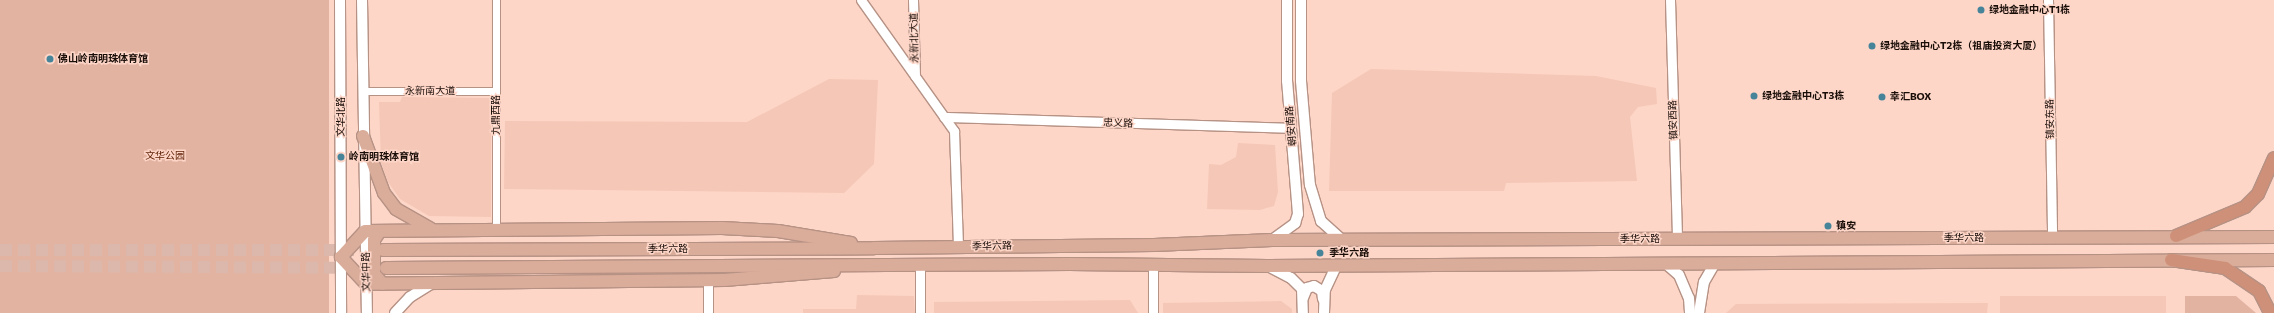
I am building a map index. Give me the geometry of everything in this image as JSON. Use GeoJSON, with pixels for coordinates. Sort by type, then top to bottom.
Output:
{"type":"FeatureCollection","features":[{"type":"Feature","properties":{"kind":"highway"},"geometry":{"type":"LineString","coordinates":[[2176,236],[2245,207],[2258,194],[2274,158]]}},
{"type":"Feature","properties":{"kind":"highway"},"geometry":{"type":"LineString","coordinates":[[2171,260],[2225,268],[2259,291],[2270,313]]}},
{"type":"Feature","properties":{"kind":"main road","name":"文华北路"},"geometry":{"type":"LineString","coordinates":[[340,0],[341,257]]}},
{"type":"Feature","properties":{"kind":"main road"},"geometry":{"type":"LineString","coordinates":[[341,313],[341,257],[365,231],[362,0]]}},
{"type":"Feature","properties":{"kind":"main road","name":"朝安南路"},"geometry":{"type":"LineString","coordinates":[[1272,240],[1295,223],[1298,214],[1287,82],[1287,0]]}},
{"type":"Feature","properties":{"kind":"main road","name":"朝安南路"},"geometry":{"type":"LineString","coordinates":[[1301,0],[1301,82],[1310,185],[1321,221],[1342,240]]}},
{"type":"Feature","properties":{"kind":"main road"},"geometry":{"type":"LineString","coordinates":[[363,136],[384,193],[396,209],[414,221],[436,231]]}},
{"type":"Feature","properties":{"kind":"main road"},"geometry":{"type":"LineString","coordinates":[[365,231],[749,228],[820,237],[874,248]]}},
{"type":"Feature","properties":{"kind":"main road","name":"文华中路"},"geometry":{"type":"LineString","coordinates":[[365,231],[367,313]]}},
{"type":"Feature","properties":{"kind":"main road"},"geometry":{"type":"LineString","coordinates":[[380,231],[374,240],[374,274],[383,284]]}},
{"type":"Feature","properties":{"kind":"main road","name":"季华六路"},"geometry":{"type":"LineString","coordinates":[[382,250],[1154,245],[1272,240],[2052,238],[2176,236],[2274,237]]}},
{"type":"Feature","properties":{"kind":"main road"},"geometry":{"type":"LineString","coordinates":[[341,257],[366,284],[708,280],[776,277],[875,264]]}},
{"type":"Feature","properties":{"kind":"main road","name":"季华六路"},"geometry":{"type":"LineString","coordinates":[[386,268],[875,264],[1336,266],[2274,260]]}},
{"type":"Feature","properties":{"kind":"main road"},"geometry":{"type":"LineString","coordinates":[[1665,263],[1679,275],[1689,298],[1690,313]]}},
{"type":"Feature","properties":{"kind":"main road"},"geometry":{"type":"LineString","coordinates":[[1699,313],[1704,282],[1715,263]]}},
{"type":"Feature","properties":{"kind":"main road"},"geometry":{"type":"LineString","coordinates":[[1268,266],[1291,278],[1302,289],[1303,313]]}},
{"type":"Feature","properties":{"kind":"main road"},"geometry":{"type":"LineString","coordinates":[[1324,313],[1325,290],[1336,266]]}},
{"type":"Feature","properties":{"kind":"main road"},"geometry":{"type":"LineString","coordinates":[[395,313],[410,297],[432,283]]}},
{"type":"Feature","properties":{"kind":"main road"},"geometry":{"type":"LineString","coordinates":[[1303,298],[1307,288],[1314,286],[1322,291],[1324,301]]}},
{"type":"Feature","properties":{"kind":"street","name":"九鼎西路"},"geometry":{"type":"LineString","coordinates":[[496,0],[496,230]]}},
{"type":"Feature","properties":{"kind":"street"},"geometry":{"type":"LineString","coordinates":[[861,0],[954,131],[958,247]]}},
{"type":"Feature","properties":{"kind":"street","name":"永新北大道"},"geometry":{"type":"LineString","coordinates":[[913,0],[915,76]]}},
{"type":"Feature","properties":{"kind":"street","name":"镇安西路"},"geometry":{"type":"LineString","coordinates":[[1670,0],[1677,239]]}},
{"type":"Feature","properties":{"kind":"street","name":"镇安东路"},"geometry":{"type":"LineString","coordinates":[[2048,0],[2052,238]]}},
{"type":"Feature","properties":{"kind":"street","name":"永新南大道"},"geometry":{"type":"LineString","coordinates":[[363,91],[496,91]]}},
{"type":"Feature","properties":{"kind":"street","name":"忠义路"},"geometry":{"type":"LineString","coordinates":[[944,117],[1291,128]]}},
{"type":"Feature","properties":{"kind":"street"},"geometry":{"type":"LineString","coordinates":[[920,265],[920,313]]}},
{"type":"Feature","properties":{"kind":"street"},"geometry":{"type":"LineString","coordinates":[[1153,266],[1153,313]]}},
{"type":"Feature","properties":{"kind":"street"},"geometry":{"type":"LineString","coordinates":[[708,280],[708,313]]}},
{"type":"Feature","properties":{"kind":"shaded area"},"geometry":{"type":"Polygon","coordinates":[[[1371,69],[1596,76],[1656,88],[1657,104],[1638,107],[1630,117],[1637,181],[1506,183],[1504,191],[1329,191],[1332,93],[1371,69]]]}},
{"type":"Feature","properties":{"kind":"shaded area"},"geometry":{"type":"Polygon","coordinates":[[[829,79],[878,80],[874,164],[844,193],[504,189],[505,121],[747,122],[829,79]]]}},
{"type":"Feature","properties":{"kind":"shaded area"},"geometry":{"type":"Polygon","coordinates":[[[402,97],[491,98],[491,217],[429,216],[400,199],[388,182],[381,163],[379,102],[400,102],[402,97]]]}},
{"type":"Feature","properties":{"kind":"shaded area"},"geometry":{"type":"Polygon","coordinates":[[[1238,143],[1275,145],[1278,192],[1274,206],[1260,210],[1207,209],[1209,164],[1221,165],[1236,157],[1238,143]]]}},
{"type":"Feature","properties":{"kind":"shaded area"},"geometry":{"type":"Polygon","coordinates":[[[857,295],[914,296],[915,313],[803,313],[803,309],[856,309],[857,295]]]}},
{"type":"Feature","properties":{"kind":"shaded area"},"geometry":{"type":"Polygon","coordinates":[[[2000,296],[2166,296],[2166,313],[2000,313],[2000,296]]]}},
{"type":"Feature","properties":{"kind":"shaded area"},"geometry":{"type":"Polygon","coordinates":[[[1130,300],[1138,313],[934,313],[934,302],[1130,300]]]}},
{"type":"Feature","properties":{"kind":"shaded area"},"geometry":{"type":"Polygon","coordinates":[[[1281,301],[1292,309],[1292,313],[1163,313],[1163,303],[1281,301]]]}},
{"type":"Feature","properties":{"kind":"shaded area"},"geometry":{"type":"Polygon","coordinates":[[[1988,303],[1987,313],[1726,313],[1736,304],[1988,303]]]}},
{"type":"Feature","properties":{"kind":"green space","name":"文华公园"},"geometry":{"type":"Polygon","coordinates":[[[0,0],[329,0],[329,313],[0,313],[0,0]]]}},
{"type":"Feature","properties":{"kind":"green space"},"geometry":{"type":"Polygon","coordinates":[[[2185,296],[2236,296],[2256,313],[2185,313],[2185,296]]]}},
{"type":"Feature","properties":{"kind":"tunnel"},"geometry":{"type":"LineString","coordinates":[[0,250],[377,250]]}},
{"type":"Feature","properties":{"kind":"tunnel"},"geometry":{"type":"LineString","coordinates":[[0,266],[377,268]]}},
{"type":"Feature","properties":{"kind":"place","name":"绿地金融中心T1栋"},"geometry":{"type":"Point","coordinates":[1981,10]}},
{"type":"Feature","properties":{"kind":"place","name":"绿地金融中心T2栋（祖庙投资大厦）"},"geometry":{"type":"Point","coordinates":[1872,46]}},
{"type":"Feature","properties":{"kind":"place","name":"佛山岭南明珠体育馆"},"geometry":{"type":"Point","coordinates":[50,59]}},
{"type":"Feature","properties":{"kind":"place","name":"绿地金融中心T3栋"},"geometry":{"type":"Point","coordinates":[1754,96]}},
{"type":"Feature","properties":{"kind":"place","name":"幸汇BOX"},"geometry":{"type":"Point","coordinates":[1882,97]}},
{"type":"Feature","properties":{"kind":"place","name":"岭南明珠体育馆"},"geometry":{"type":"Point","coordinates":[341,157]}},
{"type":"Feature","properties":{"kind":"place","name":"镇安"},"geometry":{"type":"Point","coordinates":[1828,226]}},
{"type":"Feature","properties":{"kind":"place","name":"季华六路"},"geometry":{"type":"Point","coordinates":[1320,253]}}]}
